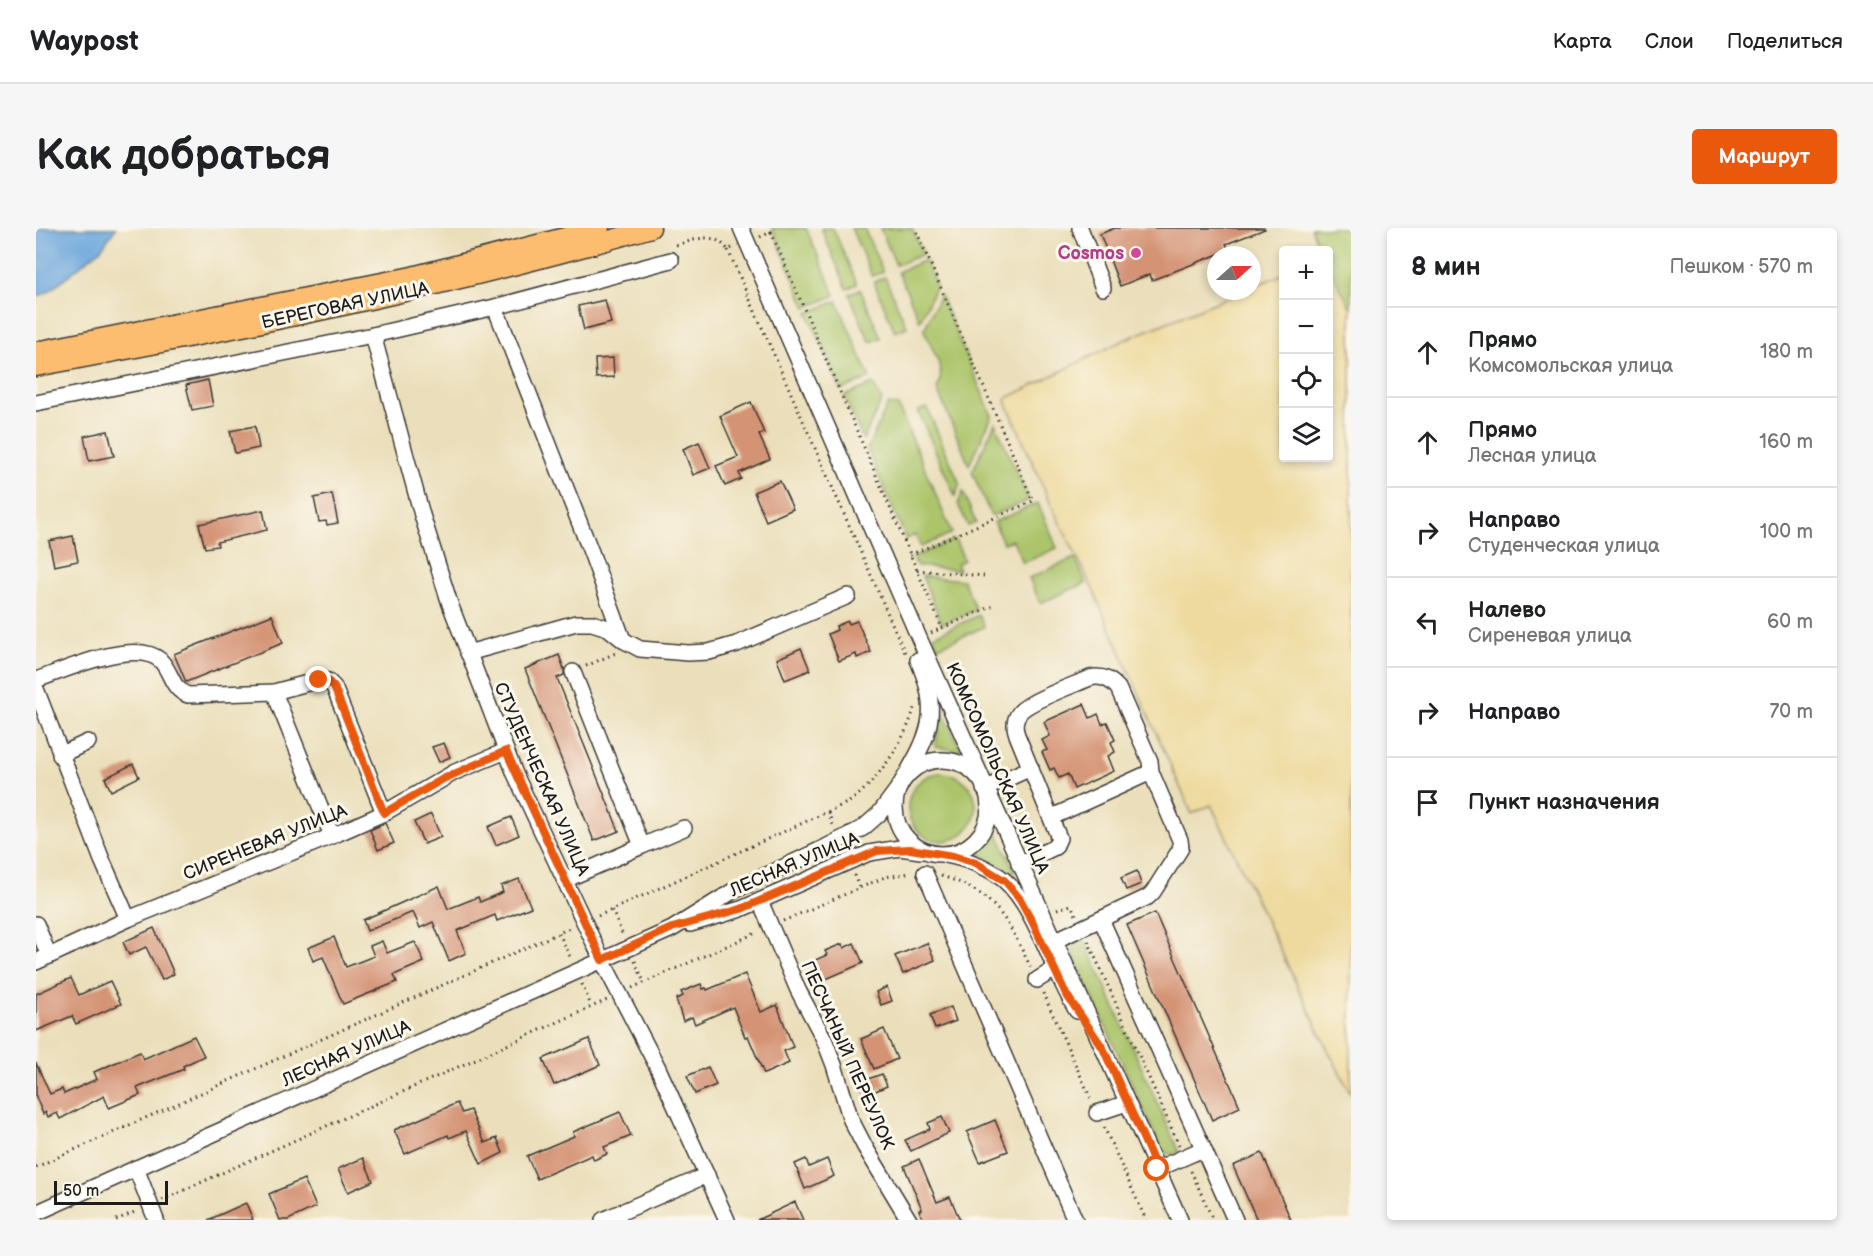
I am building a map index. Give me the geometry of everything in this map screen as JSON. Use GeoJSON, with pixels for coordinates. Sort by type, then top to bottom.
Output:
{"type":"FeatureCollection","features":[{"type":"Feature","properties":{"kind":"main road","name":"БЕРЕГОВАЯ УЛИЦА"},"geometry":{"type":"LineString","coordinates":[[36,351],[412,276],[600,228]]}},
{"type":"Feature","properties":{"kind":"main road","name":"БЕРЕГОВАЯ УЛИЦА"},"geometry":{"type":"LineString","coordinates":[[36,367],[416,291],[541,260],[651,228]]}},
{"type":"Feature","properties":{"kind":"street","name":"КОМСОМОЛЬСКАЯ УЛИЦА"},"geometry":{"type":"LineString","coordinates":[[741,228],[859,503],[884,583],[928,688],[931,711],[926,740],[901,784]]}},
{"type":"Feature","properties":{"kind":"street"},"geometry":{"type":"LineString","coordinates":[[1080,228],[1103,288]]}},
{"type":"Feature","properties":{"kind":"street"},"geometry":{"type":"LineString","coordinates":[[36,404],[373,335],[495,307],[671,260]]}},
{"type":"Feature","properties":{"kind":"street"},"geometry":{"type":"LineString","coordinates":[[495,307],[591,552],[624,644]]}},
{"type":"Feature","properties":{"kind":"street","name":"СТУДЕНЧЕСКАЯ УЛИЦА"},"geometry":{"type":"LineString","coordinates":[[373,335],[422,515],[450,604],[506,751],[602,960],[657,1068],[727,1220]]}},
{"type":"Feature","properties":{"kind":"street"},"geometry":{"type":"LineString","coordinates":[[468,653],[576,623],[592,623],[608,628],[624,644],[640,649],[688,653],[709,652],[737,644],[848,596]]}},
{"type":"Feature","properties":{"kind":"street","name":"КОМСОМОЛЬСКАЯ УЛИЦА"},"geometry":{"type":"LineString","coordinates":[[910,642],[984,787],[1180,1220]]}},
{"type":"Feature","properties":{"kind":"street"},"geometry":{"type":"LineString","coordinates":[[36,680],[108,656],[138,651],[159,660],[175,687],[180,693],[188,695],[274,692],[319,680],[328,681],[334,687],[384,813]]}},
{"type":"Feature","properties":{"kind":"street"},"geometry":{"type":"LineString","coordinates":[[573,672],[642,846]]}},
{"type":"Feature","properties":{"kind":"street"},"geometry":{"type":"LineString","coordinates":[[1019,864],[1054,847],[1059,838],[1015,729],[1015,722],[1020,712],[1029,705],[1090,678],[1099,677],[1110,681],[1118,688],[1150,761],[1151,772],[1180,840],[1181,848],[1148,897],[1054,940]]}},
{"type":"Feature","properties":{"kind":"street"},"geometry":{"type":"LineString","coordinates":[[36,689],[60,755],[128,919]]}},
{"type":"Feature","properties":{"kind":"street"},"geometry":{"type":"LineString","coordinates":[[274,692],[332,836]]}},
{"type":"Feature","properties":{"kind":"street"},"geometry":{"type":"LineString","coordinates":[[60,755],[88,742]]}},
{"type":"Feature","properties":{"kind":"street","name":"СИРЕНЕВАЯ УЛИЦА"},"geometry":{"type":"LineString","coordinates":[[43,959],[128,919],[384,813],[449,776],[506,751]]}},
{"type":"Feature","properties":{"kind":"street"},"geometry":{"type":"LineString","coordinates":[[942,760],[963,766],[973,773],[984,787],[988,815],[979,835],[962,849],[948,853],[934,853],[912,843],[901,829],[895,808],[901,784],[913,770],[921,765],[942,760]]}},
{"type":"Feature","properties":{"kind":"street"},"geometry":{"type":"LineString","coordinates":[[984,787],[1030,768]]}},
{"type":"Feature","properties":{"kind":"street"},"geometry":{"type":"LineString","coordinates":[[1052,818],[1151,772]]}},
{"type":"Feature","properties":{"kind":"street","name":"ЛЕСНАЯ УЛИЦА"},"geometry":{"type":"LineString","coordinates":[[36,1213],[672,928],[733,891],[863,828],[879,814],[901,784]]}},
{"type":"Feature","properties":{"kind":"street"},"geometry":{"type":"LineString","coordinates":[[565,880],[684,828]]}},
{"type":"Feature","properties":{"kind":"street","name":"ЛЕСНАЯ УЛИЦА"},"geometry":{"type":"LineString","coordinates":[[672,928],[741,909],[877,851],[900,848],[934,853]]}},
{"type":"Feature","properties":{"kind":"street","name":"КОМСОМОЛЬСКАЯ УЛИЦА"},"geometry":{"type":"LineString","coordinates":[[934,853],[976,863],[1005,881],[1028,913],[1066,994],[1103,1048]]}},
{"type":"Feature","properties":{"kind":"street"},"geometry":{"type":"LineString","coordinates":[[925,873],[1075,1220]]}},
{"type":"Feature","properties":{"kind":"street","name":"ПЕСЧАНЫЙ ПЕРЕУЛОК"},"geometry":{"type":"LineString","coordinates":[[760,901],[794,982],[831,1056],[851,1120],[865,1148],[909,1220]]}},
{"type":"Feature","properties":{"kind":"street"},"geometry":{"type":"LineString","coordinates":[[1101,919],[1235,1220]]}},
{"type":"Feature","properties":{"kind":"street"},"geometry":{"type":"LineString","coordinates":[[36,924],[43,959]]}},
{"type":"Feature","properties":{"kind":"street"},"geometry":{"type":"LineString","coordinates":[[1036,980],[1055,969]]}},
{"type":"Feature","properties":{"kind":"street"},"geometry":{"type":"LineString","coordinates":[[1097,1113],[1127,1103]]}},
{"type":"Feature","properties":{"kind":"street"},"geometry":{"type":"LineString","coordinates":[[1157,1169],[1203,1149]]}},
{"type":"Feature","properties":{"kind":"street"},"geometry":{"type":"LineString","coordinates":[[136,1168],[156,1220]]}},
{"type":"Feature","properties":{"kind":"street"},"geometry":{"type":"LineString","coordinates":[[603,1220],[707,1175]]}},
{"type":"Feature","properties":{"kind":"path"},"geometry":{"type":"LineString","coordinates":[[910,555],[1033,501],[915,228]]}},
{"type":"Feature","properties":{"kind":"path"},"geometry":{"type":"LineString","coordinates":[[771,232],[942,628]]}},
{"type":"Feature","properties":{"kind":"path"},"geometry":{"type":"LineString","coordinates":[[728,250],[910,642],[910,664]]}},
{"type":"Feature","properties":{"kind":"path"},"geometry":{"type":"LineString","coordinates":[[917,570],[984,576]]}},
{"type":"Feature","properties":{"kind":"path"},"geometry":{"type":"LineString","coordinates":[[910,642],[992,606]]}},
{"type":"Feature","properties":{"kind":"path"},"geometry":{"type":"LineString","coordinates":[[573,672],[624,644]]}},
{"type":"Feature","properties":{"kind":"path"},"geometry":{"type":"LineString","coordinates":[[36,1167],[849,802],[868,787],[884,766],[908,726],[916,702]]}},
{"type":"Feature","properties":{"kind":"path"},"geometry":{"type":"LineString","coordinates":[[116,1220],[885,877],[903,873],[925,873],[954,880],[980,893],[1006,920],[1036,980],[1146,1220]]}},
{"type":"Feature","properties":{"kind":"path"},"geometry":{"type":"LineString","coordinates":[[1043,916],[1071,905],[1213,1220]]}},
{"type":"Feature","properties":{"kind":"green space"},"geometry":{"type":"Polygon","coordinates":[[[772,228],[806,228],[835,295],[806,308],[772,228]]]}},
{"type":"Feature","properties":{"kind":"green space"},"geometry":{"type":"Polygon","coordinates":[[[821,228],[833,228],[857,284],[847,289],[821,228]]]}},
{"type":"Feature","properties":{"kind":"green space"},"geometry":{"type":"Polygon","coordinates":[[[851,228],[864,228],[883,272],[872,276],[851,228]]]}},
{"type":"Feature","properties":{"kind":"green space"},"geometry":{"type":"Polygon","coordinates":[[[880,228],[912,228],[923,254],[896,265],[880,228]]]}},
{"type":"Feature","properties":{"kind":"green space"},"geometry":{"type":"Polygon","coordinates":[[[1311,228],[1351,228],[1351,309],[1333,275],[1333,246],[1318,246],[1311,228]]]}},
{"type":"Feature","properties":{"kind":"green space"},"geometry":{"type":"Polygon","coordinates":[[[925,260],[936,286],[920,321],[898,272],[925,260]]]}},
{"type":"Feature","properties":{"kind":"green space"},"geometry":{"type":"Polygon","coordinates":[[[885,277],[907,327],[895,332],[874,282],[885,277]]]}},
{"type":"Feature","properties":{"kind":"green space"},"geometry":{"type":"Polygon","coordinates":[[[860,289],[881,338],[870,342],[849,294],[860,289]]]}},
{"type":"Feature","properties":{"kind":"green space"},"geometry":{"type":"Polygon","coordinates":[[[940,295],[992,416],[969,465],[937,389],[940,382],[940,367],[924,330],[940,295]]]}},
{"type":"Feature","properties":{"kind":"green space"},"geometry":{"type":"Polygon","coordinates":[[[837,301],[870,378],[841,390],[808,313],[837,301]]]}},
{"type":"Feature","properties":{"kind":"green space"},"geometry":{"type":"Polygon","coordinates":[[[873,384],[882,400],[863,440],[844,396],[873,384]]]}},
{"type":"Feature","properties":{"kind":"green space"},"geometry":{"type":"Polygon","coordinates":[[[888,404],[898,406],[952,533],[921,547],[915,535],[906,539],[867,449],[888,404]]]}},
{"type":"Feature","properties":{"kind":"green space"},"geometry":{"type":"Polygon","coordinates":[[[927,408],[960,484],[955,496],[918,411],[927,408]]]}},
{"type":"Feature","properties":{"kind":"green space"},"geometry":{"type":"Polygon","coordinates":[[[995,423],[1029,500],[991,516],[972,472],[995,423]]]}},
{"type":"Feature","properties":{"kind":"green space"},"geometry":{"type":"Polygon","coordinates":[[[963,492],[976,523],[968,526],[958,504],[963,492]]]}},
{"type":"Feature","properties":{"kind":"green space"},"geometry":{"type":"Polygon","coordinates":[[[1038,503],[1057,548],[1023,563],[1013,540],[1003,543],[994,522],[1038,503]]]}},
{"type":"Feature","properties":{"kind":"green space"},"geometry":{"type":"Polygon","coordinates":[[[955,539],[964,560],[957,564],[959,570],[917,566],[913,557],[955,539]]]}},
{"type":"Feature","properties":{"kind":"green space"},"geometry":{"type":"Polygon","coordinates":[[[1075,558],[1086,583],[1040,603],[1029,578],[1075,558]]]}},
{"type":"Feature","properties":{"kind":"green space"},"geometry":{"type":"Polygon","coordinates":[[[922,576],[963,580],[976,610],[942,624],[922,576]]]}},
{"type":"Feature","properties":{"kind":"green space"},"geometry":{"type":"Polygon","coordinates":[[[979,615],[984,627],[938,647],[933,636],[979,615]]]}},
{"type":"Feature","properties":{"kind":"green space"},"geometry":{"type":"Polygon","coordinates":[[[943,711],[961,750],[961,751],[935,747],[943,711]]]}},
{"type":"Feature","properties":{"kind":"green space"},"geometry":{"type":"Polygon","coordinates":[[[942,773],[955,776],[966,783],[973,794],[976,807],[973,820],[966,831],[955,838],[942,841],[929,838],[918,831],[911,820],[908,807],[911,794],[918,783],[929,776],[942,773]]]}},
{"type":"Feature","properties":{"kind":"green space"},"geometry":{"type":"Polygon","coordinates":[[[996,830],[1015,871],[1014,874],[979,854],[996,830]]]}},
{"type":"Feature","properties":{"kind":"green space"},"geometry":{"type":"Polygon","coordinates":[[[1083,936],[1179,1152],[1168,1154],[1160,1146],[1073,954],[1073,943],[1083,936]]]}},
{"type":"Feature","properties":{"kind":"sand"},"geometry":{"type":"Polygon","coordinates":[[[1333,275],[1351,309],[1351,1094],[1211,805],[1192,814],[1090,583],[1052,507],[1005,399],[1124,340],[1221,300],[1261,300],[1261,283],[1279,276],[1279,462],[1333,462],[1333,275]]]}},
{"type":"Feature","properties":{"kind":"water"},"geometry":{"type":"Polygon","coordinates":[[[36,228],[116,228],[101,249],[48,292],[36,297],[36,228]]]}},
{"type":"Feature","properties":{"kind":"building"},"geometry":{"type":"Polygon","coordinates":[[[1115,228],[1265,229],[1226,244],[1227,246],[1207,246],[1207,259],[1152,280],[1150,274],[1120,286],[1100,234],[1115,228]]]}},
{"type":"Feature","properties":{"kind":"building"},"geometry":{"type":"Polygon","coordinates":[[[605,300],[611,323],[584,330],[578,306],[605,300]]]}},
{"type":"Feature","properties":{"kind":"building"},"geometry":{"type":"Polygon","coordinates":[[[613,358],[614,377],[596,378],[595,359],[613,358]]]}},
{"type":"Feature","properties":{"kind":"building"},"geometry":{"type":"Polygon","coordinates":[[[208,380],[213,406],[192,410],[186,385],[208,380]]]}},
{"type":"Feature","properties":{"kind":"building"},"geometry":{"type":"Polygon","coordinates":[[[751,402],[764,433],[759,435],[770,459],[739,473],[741,479],[725,486],[716,466],[738,457],[720,416],[751,402]]]}},
{"type":"Feature","properties":{"kind":"building"},"geometry":{"type":"Polygon","coordinates":[[[255,426],[259,448],[235,453],[230,431],[255,426]]]}},
{"type":"Feature","properties":{"kind":"building"},"geometry":{"type":"Polygon","coordinates":[[[108,431],[114,456],[89,461],[84,436],[108,431]]]}},
{"type":"Feature","properties":{"kind":"building"},"geometry":{"type":"Polygon","coordinates":[[[699,442],[710,468],[693,475],[683,449],[699,442]]]}},
{"type":"Feature","properties":{"kind":"building"},"geometry":{"type":"Polygon","coordinates":[[[780,481],[793,509],[766,521],[754,492],[780,481]]]}},
{"type":"Feature","properties":{"kind":"building"},"geometry":{"type":"Polygon","coordinates":[[[332,494],[338,523],[327,525],[326,521],[319,522],[314,498],[332,494]]]}},
{"type":"Feature","properties":{"kind":"building"},"geometry":{"type":"Polygon","coordinates":[[[263,510],[267,530],[217,542],[218,546],[205,548],[199,524],[263,510]]]}},
{"type":"Feature","properties":{"kind":"building"},"geometry":{"type":"Polygon","coordinates":[[[73,536],[78,561],[54,566],[49,541],[73,536]]]}},
{"type":"Feature","properties":{"kind":"building"},"geometry":{"type":"Polygon","coordinates":[[[272,615],[283,643],[186,682],[174,654],[272,615]]]}},
{"type":"Feature","properties":{"kind":"building"},"geometry":{"type":"Polygon","coordinates":[[[848,621],[849,624],[857,621],[871,652],[857,658],[856,654],[839,661],[828,634],[837,630],[836,626],[848,621]]]}},
{"type":"Feature","properties":{"kind":"building"},"geometry":{"type":"Polygon","coordinates":[[[801,648],[810,670],[785,680],[777,659],[801,648]]]}},
{"type":"Feature","properties":{"kind":"building"},"geometry":{"type":"Polygon","coordinates":[[[559,655],[564,675],[557,678],[619,831],[594,841],[525,669],[559,655]]]}},
{"type":"Feature","properties":{"kind":"building"},"geometry":{"type":"Polygon","coordinates":[[[1084,704],[1090,718],[1098,714],[1102,724],[1107,722],[1115,740],[1111,742],[1115,752],[1108,756],[1114,771],[1074,789],[1068,774],[1059,778],[1054,768],[1050,770],[1042,752],[1047,750],[1042,740],[1050,736],[1044,722],[1084,704]]]}},
{"type":"Feature","properties":{"kind":"building"},"geometry":{"type":"Polygon","coordinates":[[[444,743],[450,757],[439,762],[432,747],[444,743]]]}},
{"type":"Feature","properties":{"kind":"building"},"geometry":{"type":"Polygon","coordinates":[[[133,764],[139,777],[111,791],[105,778],[133,764]]]}},
{"type":"Feature","properties":{"kind":"building"},"geometry":{"type":"Polygon","coordinates":[[[431,814],[441,837],[424,844],[414,822],[431,814]]]}},
{"type":"Feature","properties":{"kind":"building"},"geometry":{"type":"Polygon","coordinates":[[[511,817],[519,835],[496,845],[488,827],[511,817]]]}},
{"type":"Feature","properties":{"kind":"building"},"geometry":{"type":"Polygon","coordinates":[[[385,823],[394,843],[378,850],[370,830],[385,823]]]}},
{"type":"Feature","properties":{"kind":"building"},"geometry":{"type":"Polygon","coordinates":[[[1137,871],[1141,884],[1126,890],[1121,878],[1137,871]]]}},
{"type":"Feature","properties":{"kind":"building"},"geometry":{"type":"Polygon","coordinates":[[[519,879],[531,907],[497,921],[495,915],[457,931],[466,953],[449,961],[433,922],[420,928],[413,912],[367,931],[363,920],[439,886],[448,909],[478,897],[480,902],[503,892],[501,886],[519,879]]]}},
{"type":"Feature","properties":{"kind":"building"},"geometry":{"type":"Polygon","coordinates":[[[1155,913],[1240,1107],[1212,1120],[1127,925],[1155,913]]]}},
{"type":"Feature","properties":{"kind":"building"},"geometry":{"type":"Polygon","coordinates":[[[154,928],[174,974],[162,980],[146,947],[129,955],[123,942],[154,928]]]}},
{"type":"Feature","properties":{"kind":"building"},"geometry":{"type":"Polygon","coordinates":[[[334,937],[346,967],[374,956],[370,946],[382,941],[387,953],[415,942],[424,962],[394,975],[397,982],[343,1004],[323,957],[313,961],[308,948],[334,937]]]}},
{"type":"Feature","properties":{"kind":"building"},"geometry":{"type":"Polygon","coordinates":[[[854,943],[863,963],[819,982],[811,962],[827,955],[825,951],[842,944],[844,948],[854,943]]]}},
{"type":"Feature","properties":{"kind":"building"},"geometry":{"type":"Polygon","coordinates":[[[927,943],[935,960],[903,974],[895,956],[927,943]]]}},
{"type":"Feature","properties":{"kind":"building"},"geometry":{"type":"Polygon","coordinates":[[[745,974],[761,1012],[777,1005],[793,1047],[784,1051],[789,1063],[764,1074],[733,1007],[695,1024],[692,1017],[683,1021],[676,999],[683,996],[681,992],[701,984],[703,989],[707,990],[745,974]]]}},
{"type":"Feature","properties":{"kind":"building"},"geometry":{"type":"Polygon","coordinates":[[[71,978],[79,995],[110,981],[121,1004],[76,1024],[72,1016],[36,1031],[36,994],[71,978]]]}},
{"type":"Feature","properties":{"kind":"building"},"geometry":{"type":"Polygon","coordinates":[[[887,987],[892,1001],[881,1005],[876,992],[887,987]]]}},
{"type":"Feature","properties":{"kind":"building"},"geometry":{"type":"Polygon","coordinates":[[[951,1007],[956,1021],[935,1029],[930,1015],[951,1007]]]}},
{"type":"Feature","properties":{"kind":"building"},"geometry":{"type":"Polygon","coordinates":[[[884,1029],[897,1059],[874,1069],[861,1039],[884,1029]]]}},
{"type":"Feature","properties":{"kind":"building"},"geometry":{"type":"Polygon","coordinates":[[[194,1036],[204,1056],[183,1066],[184,1069],[137,1088],[140,1095],[109,1108],[104,1096],[60,1119],[57,1113],[48,1117],[46,1112],[43,1114],[36,1097],[36,1063],[50,1094],[62,1089],[64,1094],[97,1079],[94,1072],[140,1052],[143,1059],[194,1036]]]}},
{"type":"Feature","properties":{"kind":"building"},"geometry":{"type":"Polygon","coordinates":[[[589,1039],[600,1065],[554,1085],[543,1059],[589,1039]]]}},
{"type":"Feature","properties":{"kind":"building"},"geometry":{"type":"Polygon","coordinates":[[[708,1067],[716,1085],[695,1094],[687,1076],[708,1067]]]}},
{"type":"Feature","properties":{"kind":"building"},"geometry":{"type":"Polygon","coordinates":[[[882,1074],[887,1086],[866,1095],[860,1082],[882,1074]]]}},
{"type":"Feature","properties":{"kind":"building"},"geometry":{"type":"Polygon","coordinates":[[[457,1103],[462,1113],[470,1110],[485,1143],[497,1138],[503,1153],[481,1164],[466,1131],[449,1138],[448,1135],[405,1154],[394,1130],[457,1103]]]}},
{"type":"Feature","properties":{"kind":"building"},"geometry":{"type":"Polygon","coordinates":[[[620,1112],[631,1136],[604,1147],[607,1154],[594,1160],[592,1155],[537,1179],[527,1156],[574,1136],[573,1132],[620,1112]]]}},
{"type":"Feature","properties":{"kind":"building"},"geometry":{"type":"Polygon","coordinates":[[[942,1117],[949,1133],[911,1151],[905,1140],[930,1129],[928,1123],[942,1117]]]}},
{"type":"Feature","properties":{"kind":"building"},"geometry":{"type":"Polygon","coordinates":[[[995,1120],[1008,1151],[980,1162],[967,1132],[995,1120]]]}},
{"type":"Feature","properties":{"kind":"building"},"geometry":{"type":"Polygon","coordinates":[[[1262,1153],[1291,1220],[1257,1220],[1233,1166],[1262,1153]]]}},
{"type":"Feature","properties":{"kind":"building"},"geometry":{"type":"Polygon","coordinates":[[[363,1158],[373,1181],[348,1192],[338,1169],[363,1158]]]}},
{"type":"Feature","properties":{"kind":"building"},"geometry":{"type":"Polygon","coordinates":[[[806,1159],[809,1167],[827,1159],[834,1176],[805,1189],[795,1164],[806,1159]]]}},
{"type":"Feature","properties":{"kind":"building"},"geometry":{"type":"Polygon","coordinates":[[[919,1159],[937,1202],[950,1197],[960,1220],[923,1220],[919,1210],[922,1209],[904,1166],[919,1159]]]}},
{"type":"Feature","properties":{"kind":"building"},"geometry":{"type":"Polygon","coordinates":[[[304,1179],[316,1207],[288,1220],[280,1220],[269,1194],[304,1179]]]}},
{"type":"Feature","properties":{"kind":"building"},"geometry":{"type":"Polygon","coordinates":[[[795,1202],[803,1220],[757,1220],[795,1202]]]}},
{"type":"Feature","properties":{"kind":"building"},"geometry":{"type":"Polygon","coordinates":[[[246,1203],[253,1220],[208,1220],[246,1203]]]}},
{"type":"Feature","properties":{"kind":"place","name":"Cosmos"},"geometry":{"type":"Point","coordinates":[1136,253]}},
{"type":"Feature","properties":{"kind":"route"},"geometry":{"type":"LineString","coordinates":[[319,680],[328,681],[334,687],[384,813],[455,772],[506,751],[602,960],[672,928],[741,909],[869,853],[885,849],[910,849],[953,856],[986,868],[1012,888],[1028,913],[1066,994],[1103,1048],[1157,1169]]}}]}
